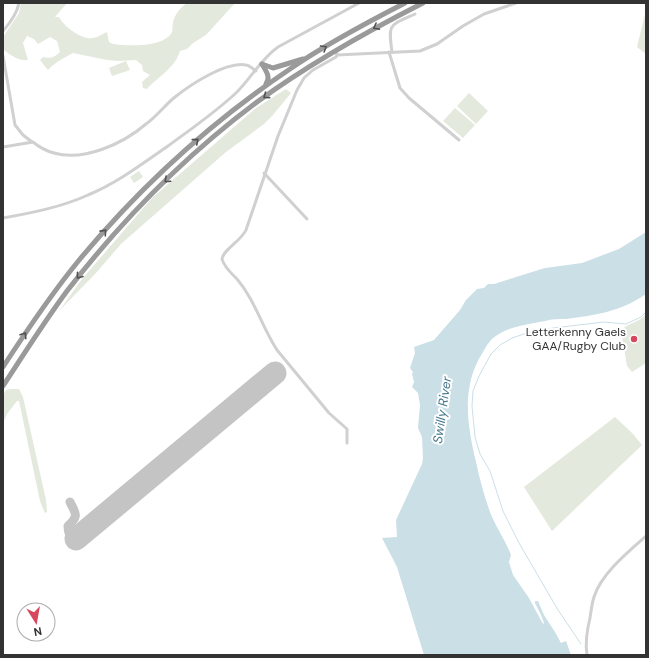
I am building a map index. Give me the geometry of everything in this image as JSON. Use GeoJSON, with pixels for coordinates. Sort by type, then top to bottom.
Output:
{"type":"FeatureCollection","features":[{"type":"Feature","properties":{"kind":"highway"},"geometry":{"type":"LineString","coordinates":[[3,367],[36,317],[62,282],[115,220],[153,180],[195,141],[262,89],[308,57],[364,24],[405,3]]}},
{"type":"Feature","properties":{"kind":"highway"},"geometry":{"type":"LineString","coordinates":[[3,386],[44,323],[107,243],[151,195],[203,147],[235,119],[282,85],[380,25],[423,3]]}},
{"type":"Feature","properties":{"kind":"highway"},"geometry":{"type":"LineString","coordinates":[[262,64],[273,68],[308,57]]}},
{"type":"Feature","properties":{"kind":"highway"},"geometry":{"type":"LineString","coordinates":[[262,64],[268,77],[268,80],[262,89]]}},
{"type":"Feature","properties":{"kind":"street"},"geometry":{"type":"LineString","coordinates":[[3,31],[14,17],[19,3]]}},
{"type":"Feature","properties":{"kind":"street"},"geometry":{"type":"LineString","coordinates":[[3,218],[82,198],[117,181],[194,128],[237,92],[269,54],[278,47],[359,3]]}},
{"type":"Feature","properties":{"kind":"street"},"geometry":{"type":"LineString","coordinates":[[347,443],[347,429],[329,413],[277,350],[246,291],[222,262],[223,255],[245,233],[264,173],[285,117],[300,84],[313,70],[336,52],[411,52],[429,48],[469,22],[492,11],[516,3]]}},
{"type":"Feature","properties":{"kind":"street"},"geometry":{"type":"LineString","coordinates":[[415,14],[397,22],[391,28],[390,32],[390,52],[400,88],[409,98],[459,140]]}},
{"type":"Feature","properties":{"kind":"street"},"geometry":{"type":"LineString","coordinates":[[3,56],[15,125],[22,135],[48,151],[60,155],[78,155],[100,150],[112,145],[140,129],[179,94],[217,71],[240,64],[250,66],[256,71]]}},
{"type":"Feature","properties":{"kind":"street"},"geometry":{"type":"LineString","coordinates":[[3,147],[33,142]]}},
{"type":"Feature","properties":{"kind":"street"},"geometry":{"type":"LineString","coordinates":[[264,173],[307,219]]}},
{"type":"Feature","properties":{"kind":"street"},"geometry":{"type":"LineString","coordinates":[[587,655],[586,649],[588,626],[594,596],[599,586],[612,569],[646,536]]}},
{"type":"Feature","properties":{"kind":"shaded area"},"geometry":{"type":"Polygon","coordinates":[[[21,3],[67,3],[55,17],[59,17],[64,24],[78,35],[92,38],[107,32],[109,42],[113,44],[145,45],[161,41],[168,37],[172,32],[176,14],[187,3],[235,3],[206,35],[193,43],[187,49],[180,51],[171,67],[147,89],[143,88],[142,82],[150,75],[143,71],[142,65],[136,60],[107,60],[73,53],[57,62],[48,70],[40,60],[43,57],[53,57],[60,52],[57,41],[50,37],[38,44],[34,39],[27,36],[23,43],[28,60],[15,58],[4,50],[3,37],[19,13],[21,3]]]}},
{"type":"Feature","properties":{"kind":"shaded area"},"geometry":{"type":"Polygon","coordinates":[[[646,10],[646,54],[637,47],[646,10]]]}},
{"type":"Feature","properties":{"kind":"shaded area"},"geometry":{"type":"Polygon","coordinates":[[[126,61],[130,70],[112,76],[109,68],[126,61]]]}},
{"type":"Feature","properties":{"kind":"shaded area"},"geometry":{"type":"Polygon","coordinates":[[[286,89],[291,93],[264,124],[226,152],[121,244],[96,273],[59,311],[82,279],[152,198],[256,108],[286,89]]]}},
{"type":"Feature","properties":{"kind":"shaded area"},"geometry":{"type":"Polygon","coordinates":[[[469,93],[488,111],[476,124],[457,106],[469,93]]]}},
{"type":"Feature","properties":{"kind":"shaded area"},"geometry":{"type":"Polygon","coordinates":[[[455,108],[475,125],[463,138],[443,121],[455,108]]]}},
{"type":"Feature","properties":{"kind":"shaded area"},"geometry":{"type":"Polygon","coordinates":[[[139,171],[143,177],[134,183],[130,177],[139,171]]]}},
{"type":"Feature","properties":{"kind":"shaded area","name":"Letterkenny Gaels GAA/Rugby Club"},"geometry":{"type":"Polygon","coordinates":[[[646,314],[646,363],[632,372],[627,366],[621,330],[641,319],[646,314]]]}},
{"type":"Feature","properties":{"kind":"shaded area"},"geometry":{"type":"Polygon","coordinates":[[[19,389],[23,397],[46,500],[47,512],[45,513],[40,501],[19,401],[17,401],[7,414],[3,423],[3,395],[6,390],[19,389]]]}},
{"type":"Feature","properties":{"kind":"shaded area"},"geometry":{"type":"Polygon","coordinates":[[[615,417],[642,445],[552,531],[524,487],[615,417]]]}},
{"type":"Feature","properties":{"kind":"water","name":"Swilly River"},"geometry":{"type":"Polygon","coordinates":[[[646,232],[646,294],[627,305],[608,312],[527,324],[515,327],[499,334],[485,349],[471,378],[468,406],[470,434],[479,476],[492,517],[511,555],[509,562],[513,575],[529,598],[543,624],[541,615],[535,603],[535,601],[538,601],[544,615],[561,643],[566,641],[571,655],[424,655],[397,567],[382,538],[397,537],[396,520],[422,464],[422,437],[418,428],[420,405],[418,393],[412,387],[414,382],[413,372],[410,368],[415,353],[414,347],[434,340],[460,310],[466,300],[477,289],[484,288],[488,284],[494,284],[545,268],[582,263],[619,249],[646,232]]]}},
{"type":"Feature","properties":{"kind":"waterway"},"geometry":{"type":"LineString","coordinates":[[581,644],[558,610],[519,543],[503,511],[490,471],[480,454],[475,437],[472,406],[473,391],[491,354],[500,345],[512,338],[530,332],[553,328],[604,322],[626,324],[641,317],[646,312]]}},
{"type":"Feature","properties":{"kind":"taxiway"},"geometry":{"type":"LineString","coordinates":[[70,502],[74,509],[75,517],[68,526],[68,530],[71,536],[76,539]]}},
{"type":"Feature","properties":{"kind":"runway"},"geometry":{"type":"LineString","coordinates":[[76,539],[275,373]]}},
{"type":"Feature","properties":{"kind":"place","name":"Letterkenny Gaels GAA/Rugby Club"},"geometry":{"type":"Point","coordinates":[634,339]}}]}
